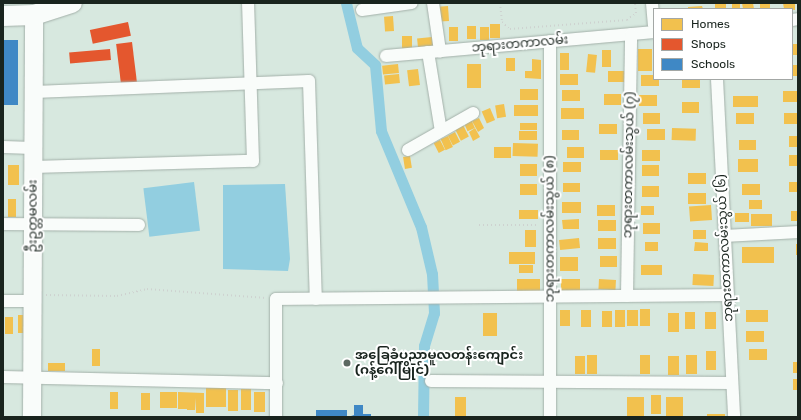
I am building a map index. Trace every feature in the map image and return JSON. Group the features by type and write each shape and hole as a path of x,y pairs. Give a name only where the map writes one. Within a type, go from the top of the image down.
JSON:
{"main road":[{"path":"3,16 34,15 72,3"}],"street":[{"path":"33,167 253,161 248,3"},
{"path":"362,10 412,3"},
{"path":"434,3 434,52 441,131"},
{"path":"652,3 653,14"},
{"name":"ဦးဥတ္တမလမ်း","path":"32,417 34,15"},
{"name":"ဘုရားတကာလမ်း","path":"386,56 653,32"},
{"name":"ဘုရားတကာလမ်းသွယ် (၇)","path":"627,296 631,34"},
{"name":"ဘုရားတကာလမ်းသွယ် (၈)","path":"550,41 550,417"},
{"name":"ဘုရားတကာလမ်းသွယ် (၆)","path":"717,80 734,417"},
{"path":"34,92 309,81 316,299"},
{"path":"408,150 473,113"},
{"path":"3,148 33,148"},
{"path":"3,224 139,225"},
{"path":"725,236 798,232"},
{"path":"276,417 276,299 433,299 728,295"},
{"path":"3,301 33,298"},
{"path":"3,377 277,383"},
{"path":"431,381 732,382"}],"path":[{"path":"500,3 502,22 510,29 627,20 636,13 635,3"},
{"path":"479,225 550,225"},
{"path":"33,298 117,296 147,289 233,294 276,299"}],"water":[{"path":"194,182 200,231 149,237 143,188"},
{"path":"285,184 290,259 288,271 223,269 223,185"}],"building: Homes":[{"path":"715,3 726,3 726,8 715,8"},
{"path":"732,3 740,3 740,8 732,8"},
{"path":"742,3 753,3 754,8 743,8"},
{"path":"760,3 770,3 770,8 760,8"},
{"path":"783,3 795,3 795,10 793,10 793,8 784,8"},
{"path":"448,6 449,21 440,22 439,7"},
{"path":"702,6 703,8 688,8"},
{"path":"393,16 394,31 385,32 384,17"},
{"path":"490,24 500,24 500,38 490,38"},
{"path":"467,26 476,26 476,39 467,39"},
{"path":"449,27 458,27 458,41 449,41"},
{"path":"480,27 489,27 489,40 480,40"},
{"path":"402,36 412,36 412,49 402,49"},
{"path":"432,37 433,46 418,48 417,39"},
{"path":"793,44 798,44 798,55 793,55"},
{"path":"638,49 652,49 652,71 638,71"},
{"path":"602,50 611,50 611,67 602,67"},
{"path":"560,53 569,53 569,70 560,70"},
{"path":"588,54 597,55 595,73 586,72"},
{"path":"506,58 515,58 515,71 506,71"},
{"path":"532,59 541,60 541,79 525,78 525,71 532,71"},
{"path":"398,64 399,73 383,75 382,66"},
{"path":"467,64 481,64 481,88 467,88"},
{"path":"793,65 798,65 798,76 793,76"},
{"path":"418,69 420,85 409,86 407,70"},
{"path":"608,71 626,71 626,82 608,82"},
{"path":"399,74 400,83 385,85 384,76"},
{"path":"560,74 578,74 578,85 560,85"},
{"path":"641,75 653,75 653,80 659,80 659,86 641,86"},
{"path":"682,80 700,80 700,88 682,88"},
{"path":"520,89 538,89 538,100 520,100"},
{"path":"562,90 580,90 580,101 562,101"},
{"path":"783,91 798,91 798,102 783,102"},
{"path":"604,94 621,94 621,105 604,105"},
{"path":"639,95 657,95 657,106 639,106"},
{"path":"733,96 758,96 758,107 733,107"},
{"path":"682,102 699,102 699,113 682,113"},
{"path":"504,104 506,117 497,118 495,105"},
{"path":"514,105 538,105 538,116 514,116"},
{"path":"490,108 495,120 487,123 482,112"},
{"path":"561,108 584,108 584,119 561,119"},
{"path":"643,113 660,113 660,124 643,124"},
{"path":"736,113 754,113 754,124 736,124"},
{"path":"784,113 798,113 798,124 784,124"},
{"path":"470,117 475,128 468,131 463,120"},
{"path":"479,118 484,128 478,132 472,121"},
{"path":"520,123 537,123 537,130 520,130"},
{"path":"599,124 617,124 617,134 599,134"},
{"path":"463,125 469,137 461,141 455,129"},
{"path":"475,128 480,137 473,141 469,132"},
{"path":"672,128 696,129 696,141 672,140"},
{"path":"647,129 665,129 665,140 647,140"},
{"path":"562,130 579,130 579,140 562,140"},
{"path":"519,131 537,131 537,140 519,140"},
{"path":"455,132 460,142 453,145 448,136"},
{"path":"448,136 453,147 446,150 441,139"},
{"path":"789,136 798,136 798,147 789,147"},
{"path":"440,140 445,150 439,153 434,143"},
{"path":"739,140 756,140 756,150 739,150"},
{"path":"513,143 538,144 538,157 513,156"},
{"path":"494,147 511,147 511,158 494,158"},
{"path":"567,147 584,147 584,158 567,158"},
{"path":"600,150 618,150 618,160 600,160"},
{"path":"642,150 660,150 660,161 642,161"},
{"path":"789,155 798,155 798,166 789,166"},
{"path":"410,156 412,168 405,169 403,157"},
{"path":"738,159 758,159 758,172 738,172"},
{"path":"563,162 581,162 581,172 563,172"},
{"path":"520,164 537,164 537,176 520,176"},
{"path":"8,165 19,165 19,185 8,185"},
{"path":"642,165 659,165 659,176 642,176"},
{"path":"688,173 706,173 706,184 688,184"},
{"path":"789,182 798,182 798,192 789,192"},
{"path":"563,183 580,183 580,192 563,192"},
{"path":"520,184 537,184 537,195 520,195"},
{"path":"742,184 760,184 760,195 742,195"},
{"path":"642,186 659,186 659,197 642,197"},
{"path":"688,193 706,193 706,204 688,204"},
{"path":"8,199 16,199 16,217 8,217"},
{"path":"749,200 762,200 762,209 749,209"},
{"path":"562,202 581,202 581,213 562,213"},
{"path":"597,205 615,205 615,216 597,216"},
{"path":"711,205 712,220 690,221 689,207"},
{"path":"641,206 654,206 654,215 641,215"},
{"path":"519,210 538,210 538,219 519,219"},
{"path":"791,211 798,211 798,221 791,221"},
{"path":"735,213 749,213 749,222 735,222"},
{"path":"751,214 772,214 772,226 751,226"},
{"path":"579,219 579,229 563,229 562,220"},
{"path":"598,220 616,220 616,231 598,231"},
{"path":"643,223 660,223 660,234 643,234"},
{"path":"525,230 536,230 536,247 525,247"},
{"path":"693,230 706,230 706,239 693,239"},
{"path":"579,238 580,248 560,250 559,240"},
{"path":"598,238 616,238 616,249 598,249"},
{"path":"645,242 658,242 658,251 645,251"},
{"path":"695,242 708,243 708,251 694,251"},
{"path":"796,244 798,244 798,255 796,255"},
{"path":"742,247 774,247 774,263 742,263"},
{"path":"509,252 535,252 535,264 509,264"},
{"path":"600,256 617,256 617,267 600,267"},
{"path":"560,257 578,257 578,271 560,271"},
{"path":"519,265 533,265 533,273 519,273"},
{"path":"641,265 662,265 662,275 641,275"},
{"path":"693,274 714,275 713,286 692,285"},
{"path":"517,279 540,279 540,291 517,291"},
{"path":"561,279 580,279 580,291 561,291"},
{"path":"599,279 616,280 615,290 598,289"},
{"path":"640,309 650,309 650,326 640,326"},
{"path":"560,310 570,310 570,326 560,326"},
{"path":"581,310 591,310 591,327 581,327"},
{"path":"615,310 625,310 625,327 615,327"},
{"path":"627,310 638,310 638,326 627,326"},
{"path":"746,310 768,310 768,322 746,322"},
{"path":"602,311 612,311 612,327 602,327"},
{"path":"685,312 695,312 695,329 685,329"},
{"path":"705,312 716,312 716,329 705,329"},
{"path":"483,313 497,313 497,336 483,336"},
{"path":"668,313 679,313 679,332 668,332"},
{"path":"18,315 26,315 26,333 18,333"},
{"path":"5,317 13,317 13,334 5,334"},
{"path":"746,331 764,331 764,342 746,342"},
{"path":"92,349 100,349 100,366 92,366"},
{"path":"749,349 767,349 767,360 749,360"},
{"path":"706,351 716,351 716,370 706,370"},
{"path":"587,355 597,355 597,374 587,374"},
{"path":"640,355 650,355 650,374 640,374"},
{"path":"686,355 697,355 697,374 686,374"},
{"path":"575,356 585,356 585,374 575,374"},
{"path":"668,356 679,356 679,375 668,375"},
{"path":"793,362 798,362 798,373 793,373"},
{"path":"48,363 65,363 65,371 48,371"},
{"path":"793,379 798,379 798,390 793,390"},
{"path":"206,387 226,387 226,407 206,407"},
{"path":"241,389 251,389 251,410 241,410"},
{"path":"228,390 238,390 238,411 228,411"},
{"path":"110,392 118,392 118,409 110,409"},
{"path":"160,392 177,392 177,408 160,408"},
{"path":"178,392 204,393 204,413 196,413 196,398 195,410 178,409"},
{"path":"254,392 265,392 265,412 254,412"},
{"path":"141,393 150,393 150,410 141,410"},
{"path":"651,395 661,395 661,414 651,414"},
{"path":"455,397 466,397 466,416 455,416"},
{"path":"627,397 644,397 644,417 627,417"},
{"path":"666,397 683,397 683,417 666,417"},
{"path":"707,414 725,414 725,417 707,417"}],"building: Shops":[{"path":"128,22 131,36 93,44 90,30"},
{"path":"132,42 137,84 121,86 116,44"},
{"path":"110,49 111,60 70,64 69,53"}],"building: Schools":[{"path":"3,40 18,40 18,105 3,105"},
{"path":"354,405 363,405 363,414 371,414 371,417 348,417 354,415"},
{"path":"316,410 347,410 347,417 316,417"}],"waterway":[{"path":"346,3 357,48 375,65 381,131 421,227 432,274 434,313 424,346 423,417"}],"place":[{"name":"အခြေခံပညာမူလတန်းကျောင်း (ဂန့်ဂေါ်မြိုင်)","path":"347,363"}]}
